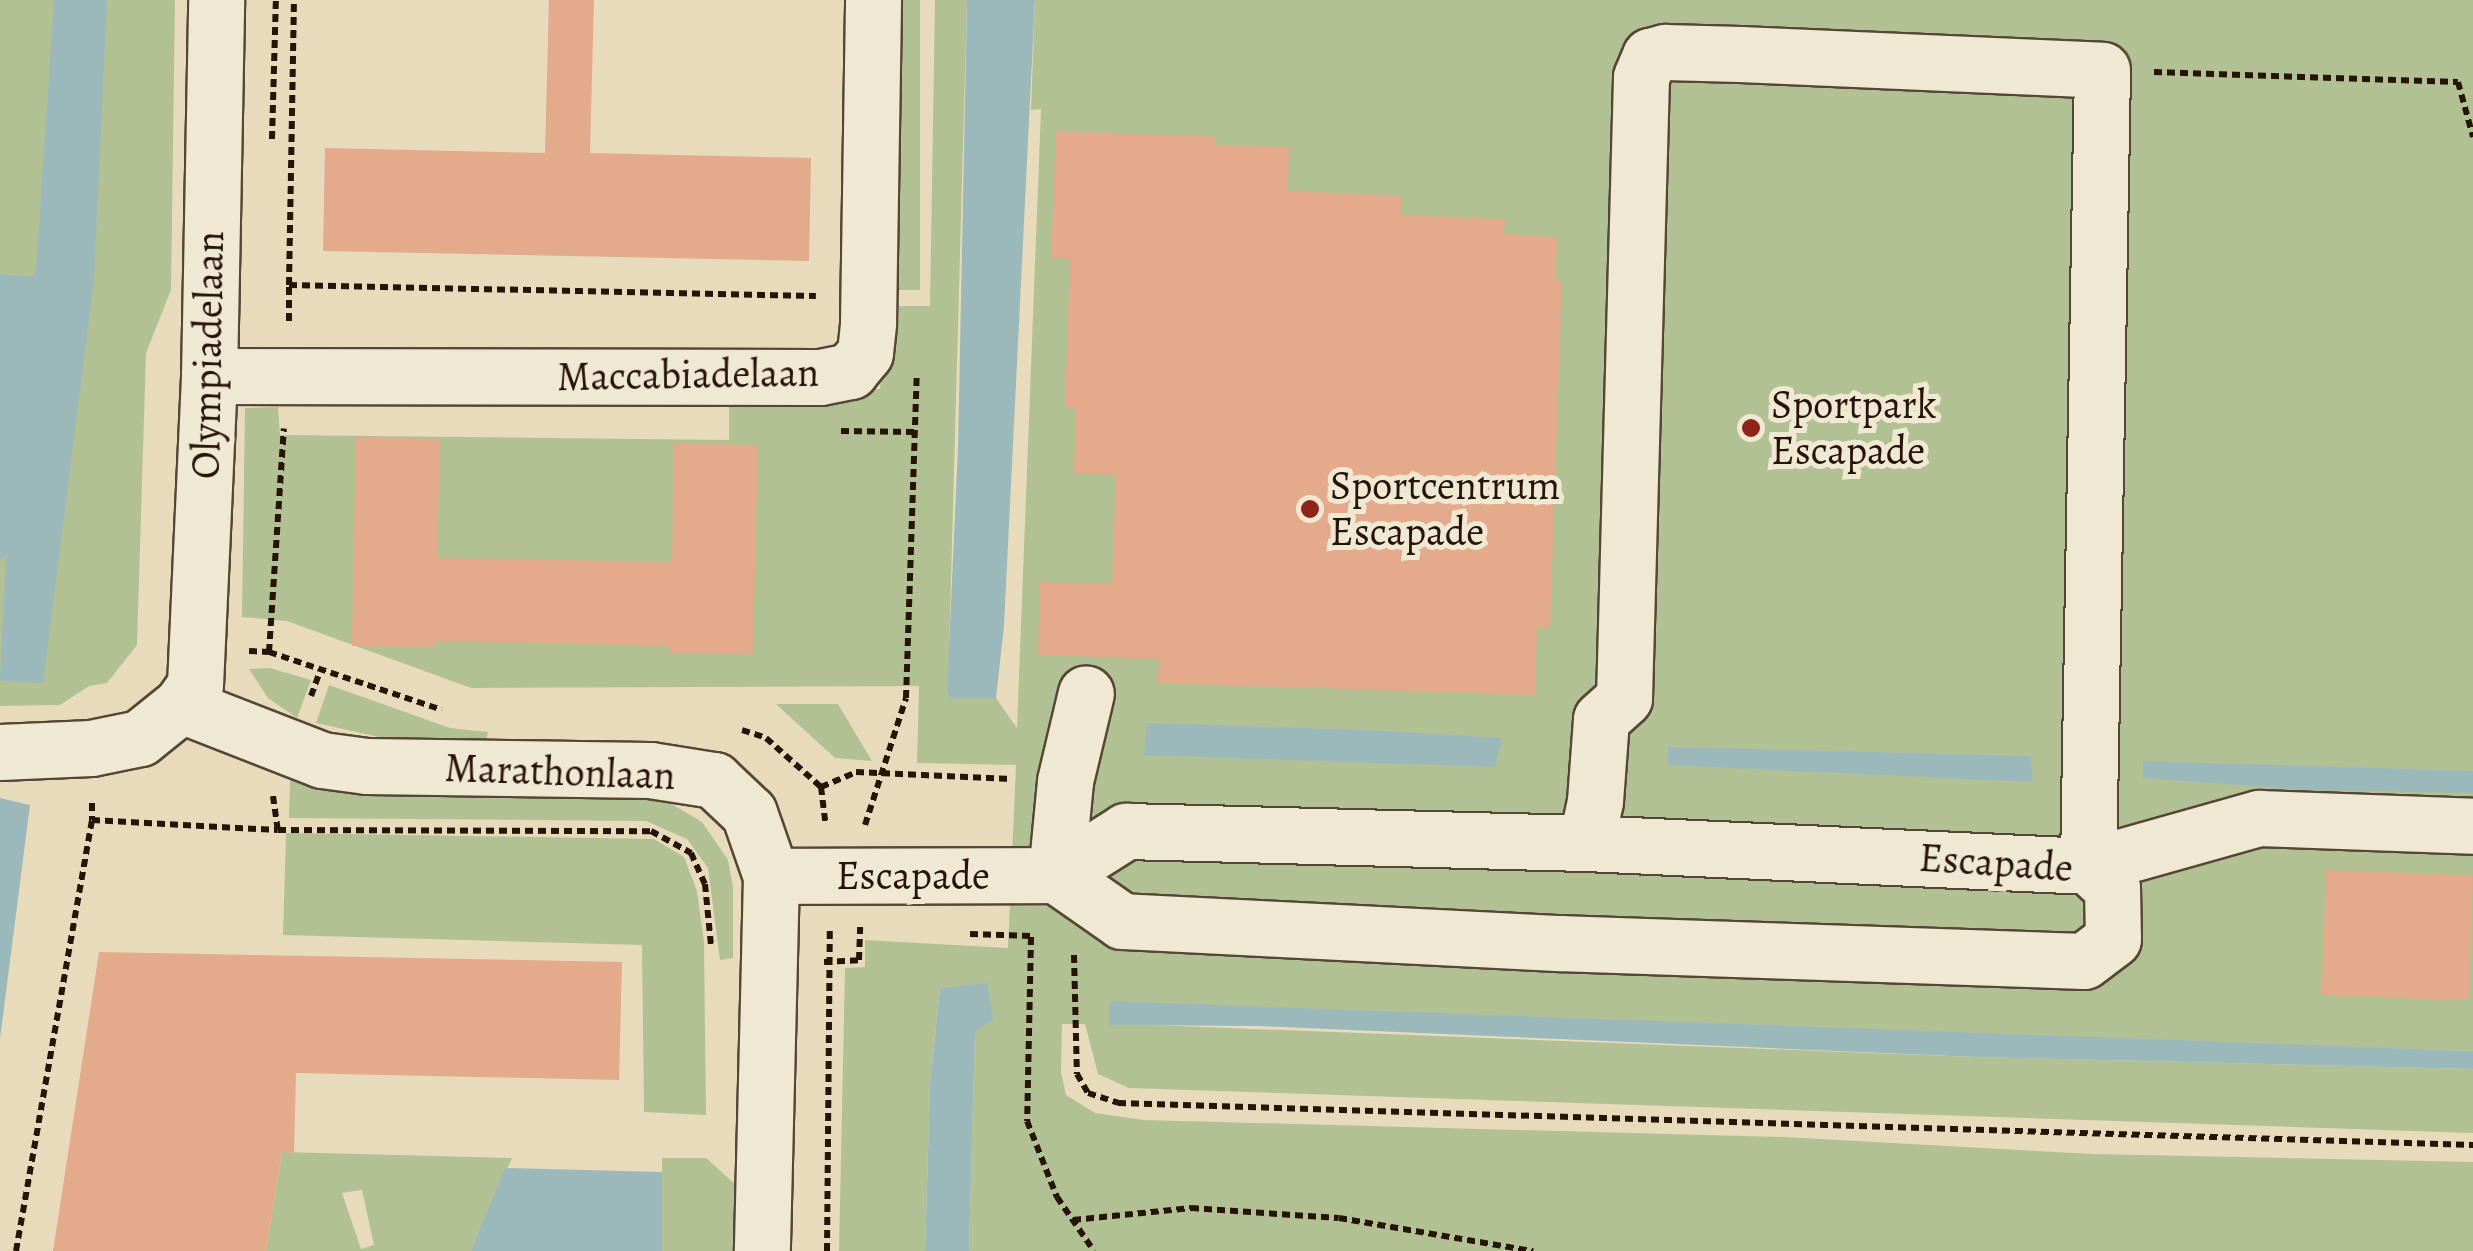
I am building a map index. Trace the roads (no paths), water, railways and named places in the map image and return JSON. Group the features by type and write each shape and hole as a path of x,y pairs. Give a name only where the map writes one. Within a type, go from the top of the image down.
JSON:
{"street":[{"name":"Olympiadelaan","path":"181,705 195,685 200,648 216,0"},
{"name":"Maccabiadelaan","path":"209,376 820,377 850,371 865,353 868,322 872,0"},
{"path":"1586,843 1596,801 1601,719 1624,698 1641,77 1650,56 1665,52 2102,70 2088,866 2259,818 2473,826"},
{"path":"1056,876 1065,781 1086,693"},
{"path":"0,752 92,748 140,738 181,705"},
{"name":"Marathonlaan","path":"181,705 322,760 367,766 650,770 714,780 749,813 770,876 762,1251"},
{"name":"Escapade","path":"770,876 1056,876 1126,831 1586,843 2088,866 2112,888 2113,939 2084,962 1558,943 1122,921 1056,876"}],"water":[{"path":"54,0 107,0 94,280 43,683 0,681 6,556 0,559 0,274 33,277 36,269"},
{"path":"967,0 1035,0 1004,626 996,698 949,698 947,690 958,448"},
{"path":"1147,723 1502,738 1495,767 1144,755"},
{"path":"1668,747 2031,756 2033,782 1667,765"},
{"path":"2143,761 2473,771 2473,793 2306,790 2143,778"},
{"path":"0,798 30,805 0,1039"},
{"path":"987,983 993,1019 975,1032 969,1251 925,1251 930,1084 940,988"},
{"path":"1109,1001 2473,1051 2473,1069 1976,1057 1258,1026 1109,1025"},
{"path":"505,1168 662,1172 662,1251 471,1251"}],"place":[{"name":"Sportpark Escapade","path":"1751,428"},
{"name":"Sportcentrum Escapade","path":"1310,509"}]}
